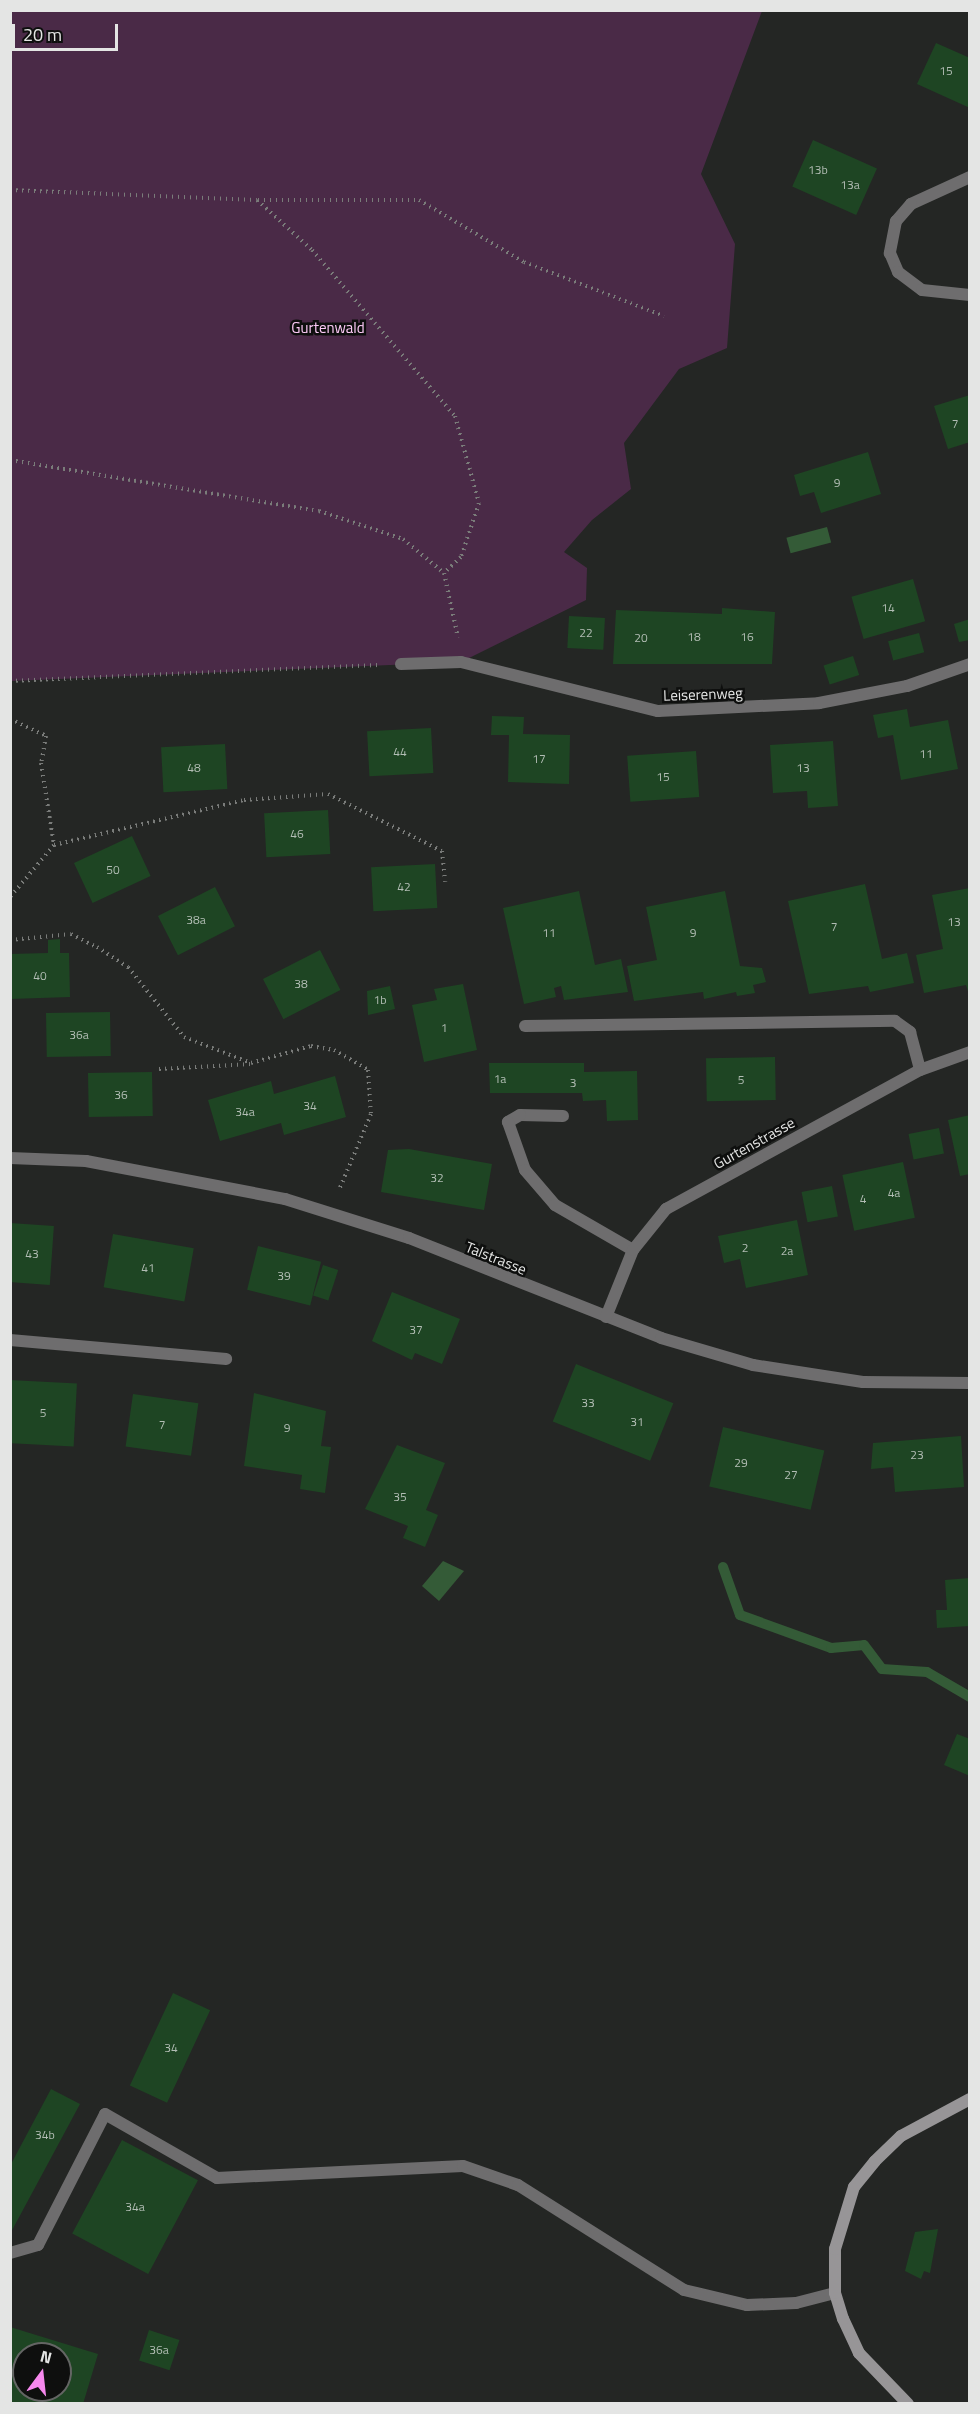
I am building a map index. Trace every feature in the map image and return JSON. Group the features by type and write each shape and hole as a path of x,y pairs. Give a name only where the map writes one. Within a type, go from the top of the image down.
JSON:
{"street":[{"path":"969,177 911,204 896,221 890,253 898,272 922,290 969,295"},
{"name":"Leiserenweg","path":"401,664 461,663 658,711 819,703 907,686 969,664"},
{"path":"525,1026 895,1021 910,1032 920,1070"},
{"name":"Gurtenstrasse","path":"606,1317 633,1250 666,1209 920,1070 969,1052"},
{"path":"562,1116 520,1115 508,1122 525,1170 555,1205 633,1250"},
{"name":"Talstrasse","path":"10,1158 86,1161 206,1180 330,1213 606,1317 753,1365 863,1382 969,1383"},
{"path":"10,1340 226,1359"},
{"path":"908,2403 859,2353 835,2293 835,2249 854,2187 901,2136 969,2099"},
{"path":"10,2253 38,2245 105,2114 217,2178 463,2166 518,2185 684,2290 747,2305 796,2303 835,2293"}],"path":[{"path":"10,190 257,200 419,200 524,262 664,316"},
{"path":"257,200 312,250 455,416 479,503 460,557 444,573"},
{"path":"10,460 319,511 403,539 444,573 461,663"},
{"path":"10,681 401,664"},
{"path":"10,718 46,736 40,763 54,845"},
{"path":"10,897 54,845 244,800 328,794 442,851 445,882"},
{"path":"10,940 71,934 97,947 128,967 184,1037 251,1063"},
{"path":"159,1069 251,1063 311,1046 334,1050 368,1070 370,1114 330,1213"}],"green space":[{"name":"Gurtenwald","path":"10,11 762,11 701,174 735,244 727,348 679,369 624,443 631,489 592,520 564,552 587,568 586,600 461,662 11,681"}],"shaded area":[{"path":"827,527 831,542 791,553 786,538"},
{"path":"443,1561 464,1571 439,1601 422,1586"}],"building":[{"path":"936,43 970,58 970,108 917,84"},
{"path":"813,140 877,168 856,215 792,187"},
{"path":"970,395 970,442 948,449 934,406"},
{"path":"868,452 881,494 821,513 814,492 800,496 794,475"},
{"path":"913,579 925,621 864,639 851,597"},
{"path":"722,608 775,612 772,664 613,664 616,610 722,614"},
{"path":"569,616 605,618 603,650 567,648"},
{"path":"970,619 970,640 959,642 954,624"},
{"path":"919,633 924,652 893,661 888,641"},
{"path":"853,656 859,675 830,685 824,666"},
{"path":"907,709 910,727 948,720 958,769 901,780 893,735 878,738 873,715"},
{"path":"492,716 524,717 523,734 570,735 569,784 508,782 509,735 491,735"},
{"path":"431,728 433,773 369,776 367,731"},
{"path":"833,741 838,806 808,808 807,791 773,793 770,745"},
{"path":"225,744 227,789 163,792 161,747"},
{"path":"696,751 699,797 630,802 627,756"},
{"path":"328,810 330,854 266,857 264,813"},
{"path":"132,836 151,876 93,903 74,863"},
{"path":"435,864 437,908 373,911 371,867"},
{"path":"865,884 882,959 907,953 914,983 870,992 868,986 809,994 788,901"},
{"path":"215,887 235,926 178,955 158,916"},
{"path":"970,888 970,998 966,985 924,993 916,955 943,949 932,895"},
{"path":"579,891 595,965 621,959 628,992 564,1000 561,986 554,988 556,997 524,1004 503,908"},
{"path":"725,891 740,966 762,968 766,982 753,985 755,993 737,996 736,992 704,999 703,992 634,1001 627,966 657,960 646,907"},
{"path":"60,939 60,953 69,953 70,997 10,999 10,954 48,953 48,940"},
{"path":"320,950 340,990 283,1019 263,979"},
{"path":"463,984 477,1050 424,1062 412,1005 437,1000 434,989"},
{"path":"390,986 395,1009 368,1015 367,991"},
{"path":"110,1012 111,1056 47,1057 46,1013"},
{"path":"775,1057 776,1100 707,1101 706,1058"},
{"path":"489,1063 584,1063 584,1072 637,1071 638,1120 607,1121 606,1100 583,1101 582,1093 490,1093"},
{"path":"152,1072 153,1116 89,1117 88,1073"},
{"path":"335,1076 346,1117 284,1135 281,1123 220,1141 208,1100 271,1081 274,1094"},
{"path":"970,1115 970,1174 960,1176 948,1120"},
{"path":"939,1128 944,1154 914,1159 909,1134"},
{"path":"409,1149 492,1164 484,1210 381,1192 388,1150"},
{"path":"903,1162 915,1218 854,1231 842,1175"},
{"path":"832,1186 838,1216 807,1222 802,1192"},
{"path":"797,1220 808,1275 746,1288 740,1259 724,1263 718,1236"},
{"path":"10,1223 54,1226 50,1285 10,1282"},
{"path":"113,1234 194,1248 184,1301 104,1287"},
{"path":"258,1246 321,1262 310,1305 247,1290"},
{"path":"323,1265 338,1270 328,1300 313,1295"},
{"path":"392,1292 460,1319 442,1364 415,1353 412,1360 372,1341"},
{"path":"576,1364 673,1403 650,1461 553,1421"},
{"path":"10,1380 77,1384 74,1446 10,1443"},
{"path":"254,1393 326,1411 321,1446 331,1447 325,1493 300,1489 302,1475 244,1466"},
{"path":"133,1394 198,1403 191,1456 126,1446"},
{"path":"723,1427 824,1450 811,1510 709,1486"},
{"path":"961,1436 964,1487 895,1492 893,1467 871,1469 873,1443"},
{"path":"397,1445 445,1463 426,1510 438,1515 425,1547 403,1538 408,1526 365,1509"},
{"path":"970,1578 970,1626 937,1628 936,1610 947,1610 945,1580"},
{"path":"957,1734 970,1739 970,1776 944,1765"},
{"path":"173,1993 210,2010 167,2103 130,2085"},
{"path":"51,2089 80,2104 10,2234 10,2166"},
{"path":"122,2140 198,2180 148,2274 72,2234"},
{"path":"938,2229 930,2273 924,2271 921,2279 905,2271 915,2232"},
{"path":"10,2327 59,2342 12,2342 12,2402 72,2402 72,2346 98,2354 83,2404 10,2404"},
{"path":"149,2330 179,2340 170,2370 139,2360"}],"waterway":[{"path":"723,1567 740,1615 831,1648 864,1645 882,1669 927,1672 970,1697"}]}
